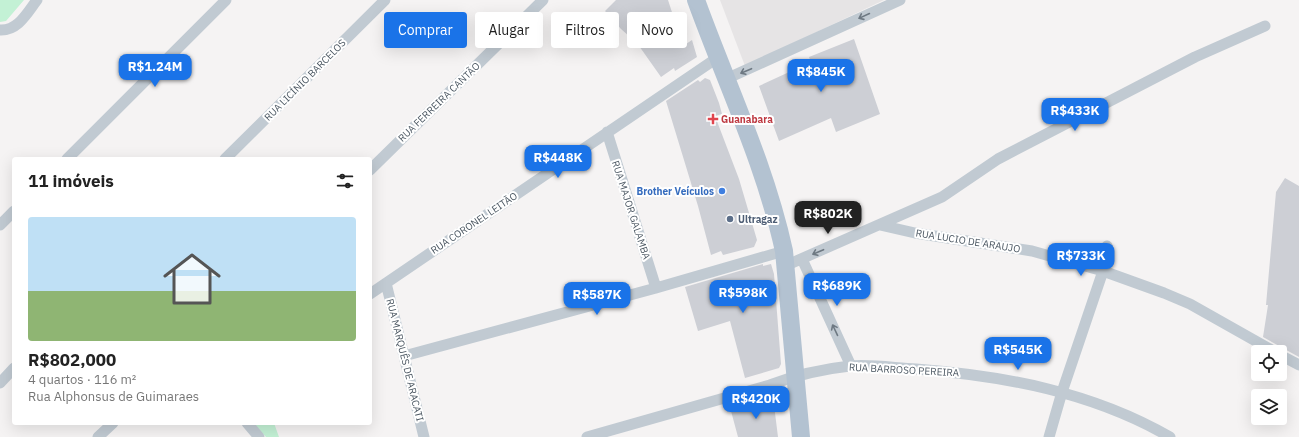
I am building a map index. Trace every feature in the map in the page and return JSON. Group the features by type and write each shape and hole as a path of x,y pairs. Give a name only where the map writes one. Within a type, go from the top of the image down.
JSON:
{"main road":[{"path":"696,0 767,187 785,258 801,437"}],"street":[{"path":"0,30 5,30 21,21 37,0"},
{"path":"69,157 226,0"},
{"name":"RUA LICÍNIO BARCELOS","path":"227,157 385,0"},
{"name":"RUA FERREIRA CANTÃO","path":"372,168 543,0"},
{"path":"726,79 900,0"},
{"path":"404,356 656,288 785,258 802,259 942,197 998,159 1195,57 1265,26"},
{"name":"RUA CORONEL LEITÃO","path":"372,293 717,58"},
{"name":"RUA MAJOR GALAMBA","path":"607,132 656,288"},
{"path":"0,225 12,213"},
{"name":"RUA LUCIO DE ARAUJO","path":"880,225 915,233 1032,251 1103,271 1164,292 1190,304 1263,345"},
{"path":"1049,437 1062,392 1103,271 1107,246"},
{"path":"802,259 851,366"},
{"name":"RUA MARQUÊS DE ARACATI","path":"386,283 424,437"},
{"path":"1287,359 1299,365"},
{"name":"RUA BARROSO PEREIRA","path":"587,437 770,385 796,376 851,366 966,373 1062,392 1113,409 1170,437"},
{"path":"0,383 12,370"},
{"path":"98,437 110,425"},
{"path":"249,425 259,437"}],"shaded area":[{"path":"720,0 884,0 745,66"}],"green space":[{"path":"0,0 24,0 6,21 0,22"},
{"path":"255,425 275,425 279,437 266,437"}],"building":[{"path":"616,0 668,0 672,12 627,12 627,34 619,27 619,12 605,11"},
{"path":"854,39 880,114 836,132 831,118 779,141 759,86 811,62 809,57"},
{"path":"692,40 697,57 675,71 674,68 661,77 640,48 687,48 687,43"},
{"path":"705,78 710,80 719,103 722,114 715,116 739,179 757,240 754,247 723,255 721,251 711,255 698,206 666,101 698,80 700,82"},
{"path":"1285,178 1299,186 1299,357 1287,350 1287,345 1277,345 1263,337 1268,305 1266,305 1276,192"},
{"path":"763,264 763,266 771,264 774,274 781,364 779,368 745,378 730,321 698,331 685,287"},
{"path":"770,399 774,405 778,437 738,437 731,411 742,408 742,406"}],"place":[{"name":"Guanabara","path":"713,119"},
{"name":"Brother Veículos","path":"722,191"},
{"name":"Ultragaz","path":"730,219"}]}
